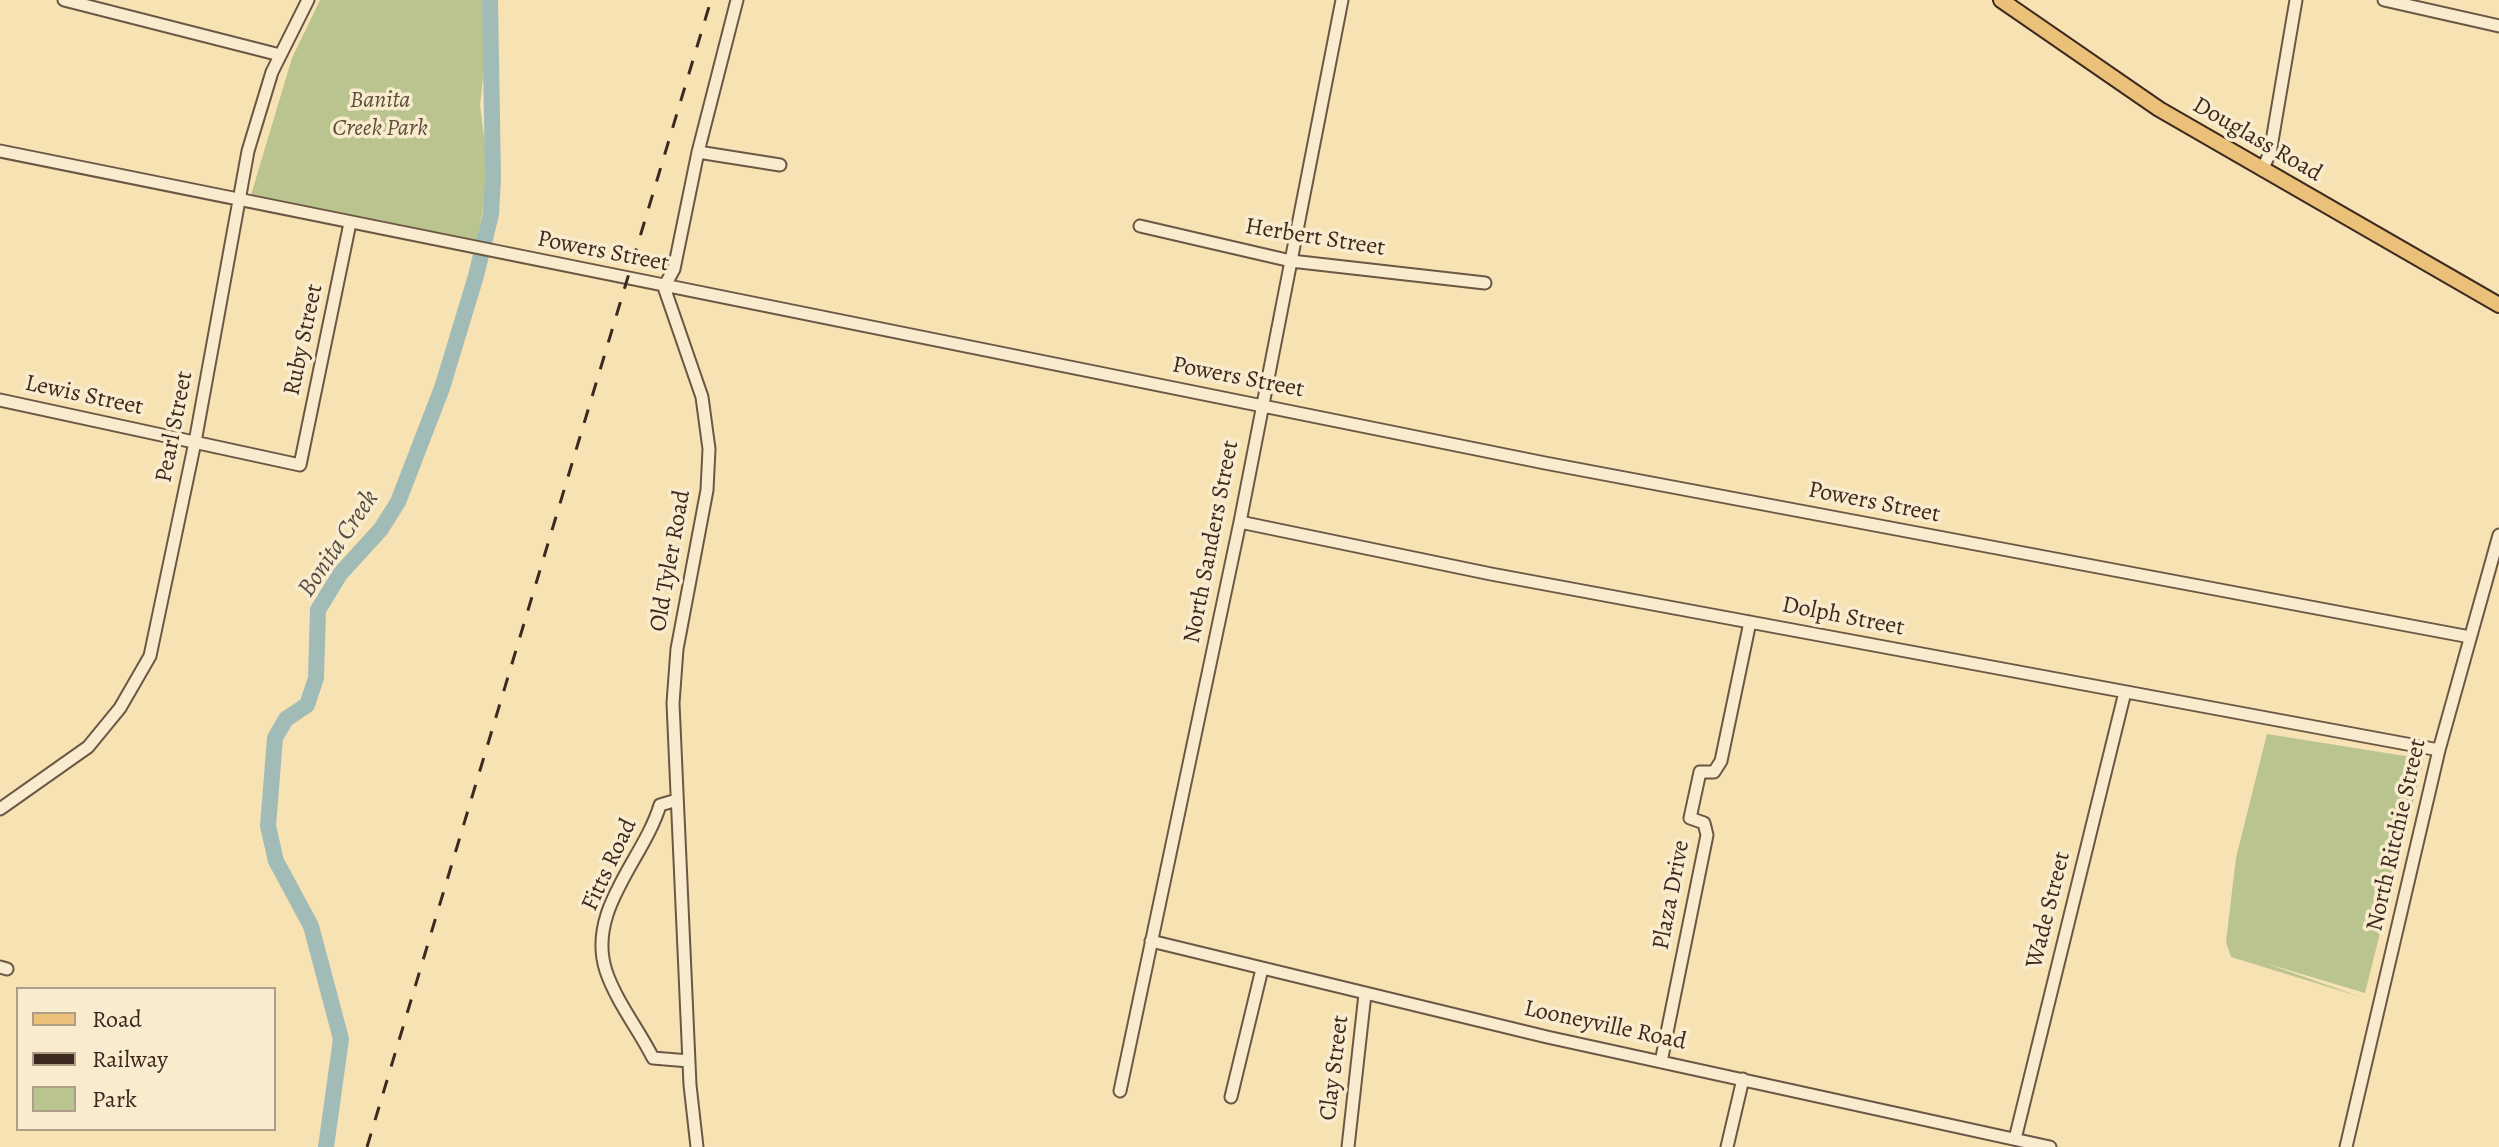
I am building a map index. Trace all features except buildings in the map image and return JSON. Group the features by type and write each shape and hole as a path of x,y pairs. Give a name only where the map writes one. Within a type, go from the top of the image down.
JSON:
{"main road":[{"name":"Douglass Road","path":"2001,0 2141,97 2499,305"}],"street":[{"path":"64,0 280,55"},
{"name":"Pearl Street","path":"0,809 88,747 110,723 140,677 159,624 248,151 280,55 308,0"},
{"path":"664,287 674,269 698,152 737,0"},
{"name":"North Sanders Street","path":"1120,1091 1240,522 1342,0"},
{"path":"2262,170 2270,153 2296,0"},
{"path":"2384,0 2499,26"},
{"name":"Powers Street","path":"0,151 1545,463 2470,637"},
{"path":"698,152 780,165"},
{"name":"Ruby Street","path":"300,465 350,223"},
{"name":"Herbert Street","path":"1140,226 1291,261 1485,283"},
{"name":"Old Tyler Road","path":"664,287 702,397 709,449 707,490 677,649 673,703 689,1061 697,1147"},
{"name":"Lewis Street","path":"0,400 300,465"},
{"name":"Dolph Street","path":"1240,522 1750,622 2439,750"},
{"name":"North Ritchie Street","path":"2346,1147 2439,750 2499,535"},
{"name":"Plaza Drive","path":"1661,1062 1707,835 1704,823 1690,818 1700,772 1714,772 1721,761 1750,622"},
{"name":"Wade Street","path":"2015,1139 2125,692"},
{"name":"Fitts Road","path":"677,800 660,805 646,843 607,912 603,945 606,971 653,1058 689,1061"},
{"name":"Looneyville Road","path":"1151,941 1661,1062 2050,1147"},
{"path":"1231,1097 1262,969"},
{"name":"Clay Street","path":"1348,1147 1365,994"},
{"path":"1727,1147 1743,1079"}],"green space":[{"name":"Banita Creek Park","path":"320,0 487,0 487,42 480,105 489,177 477,242 251,195 292,58"},
{"path":"2267,734 2424,759 2365,993 2265,963 2361,997 2231,957 2226,942 2236,858"}],"waterway":[{"name":"Bonita Creek","path":"326,1147 341,1039 311,926 276,861 268,826 275,738 286,719 307,705 316,678 318,610 340,574 381,529 398,502 442,388 476,276 491,214 493,179 490,0"}],"railway":[{"path":"367,1147 711,0"}]}
